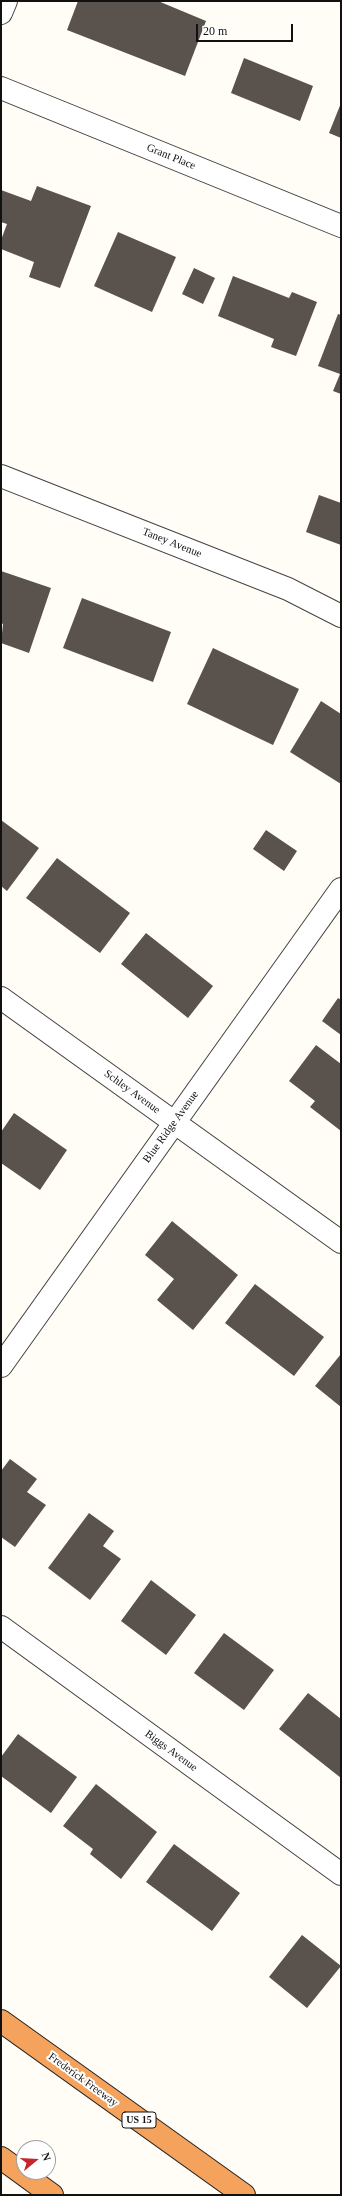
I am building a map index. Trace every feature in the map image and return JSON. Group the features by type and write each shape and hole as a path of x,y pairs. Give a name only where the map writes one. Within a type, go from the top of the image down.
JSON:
{"highway":[{"name":"Frederick Freeway","path":"1,2021 244,2195"},
{"path":"1,2158 52,2195"}],"street":[{"path":"1,13 6,1"},
{"name":"Grant Place","path":"1,88 341,226"},
{"name":"Taney Avenue","path":"1,476 288,589 341,616"},
{"name":"Blue Ridge Avenue","path":"1,1366 341,889"},
{"name":"Schley Avenue","path":"1,998 341,1242"},
{"name":"Biggs Avenue","path":"1,1627 341,1874"}],"building":[{"path":"78,1 158,1 206,21 185,76 67,30"},
{"path":"244,58 313,86 300,121 231,93"},
{"path":"341,103 341,138 329,133"},
{"path":"37,186 91,206 60,288 29,277 34,262 1,249 1,240 7,224 1,222 1,190 31,201"},
{"path":"118,232 176,257 152,312 94,286"},
{"path":"194,268 215,278 203,304 182,294"},
{"path":"233,276 289,298 292,292 317,302 296,356 271,347 274,339 218,316"},
{"path":"338,314 341,315 341,394 333,391 340,374 318,366"},
{"path":"319,495 341,503 341,545 306,532"},
{"path":"1,571 51,588 29,653 1,643 3,624 1,623"},
{"path":"82,598 171,632 153,682 63,648"},
{"path":"213,648 299,689 273,745 187,704"},
{"path":"321,701 341,714 341,784 290,752"},
{"path":"1,820 39,848 7,891 1,886"},
{"path":"266,830 297,851 284,871 253,849"},
{"path":"57,858 130,913 100,953 26,898"},
{"path":"146,933 213,986 188,1018 121,964"},
{"path":"338,998 341,1000 341,1035 322,1021"},
{"path":"316,1045 341,1064 341,1131 310,1107 315,1101 289,1081"},
{"path":"14,1113 67,1150 40,1190 1,1163 1,1132"},
{"path":"172,1221 238,1275 193,1330 157,1300 174,1279 145,1255"},
{"path":"255,1284 324,1337 294,1376 225,1323"},
{"path":"341,1354 341,1407 315,1386"},
{"path":"10,1459 37,1479 27,1492 46,1505 15,1547 1,1537 1,1471"},
{"path":"89,1513 114,1531 103,1546 121,1559 90,1600 48,1568"},
{"path":"151,1580 196,1615 166,1655 121,1621"},
{"path":"224,1633 274,1670 244,1710 194,1673"},
{"path":"308,1693 341,1719 341,1778 279,1729"},
{"path":"18,1734 77,1777 51,1813 1,1776 1,1757"},
{"path":"96,1784 157,1832 121,1879 90,1854 93,1849 63,1826"},
{"path":"174,1844 240,1893 212,1931 146,1882"},
{"path":"302,1935 341,1966 307,2008 269,1977"}]}
